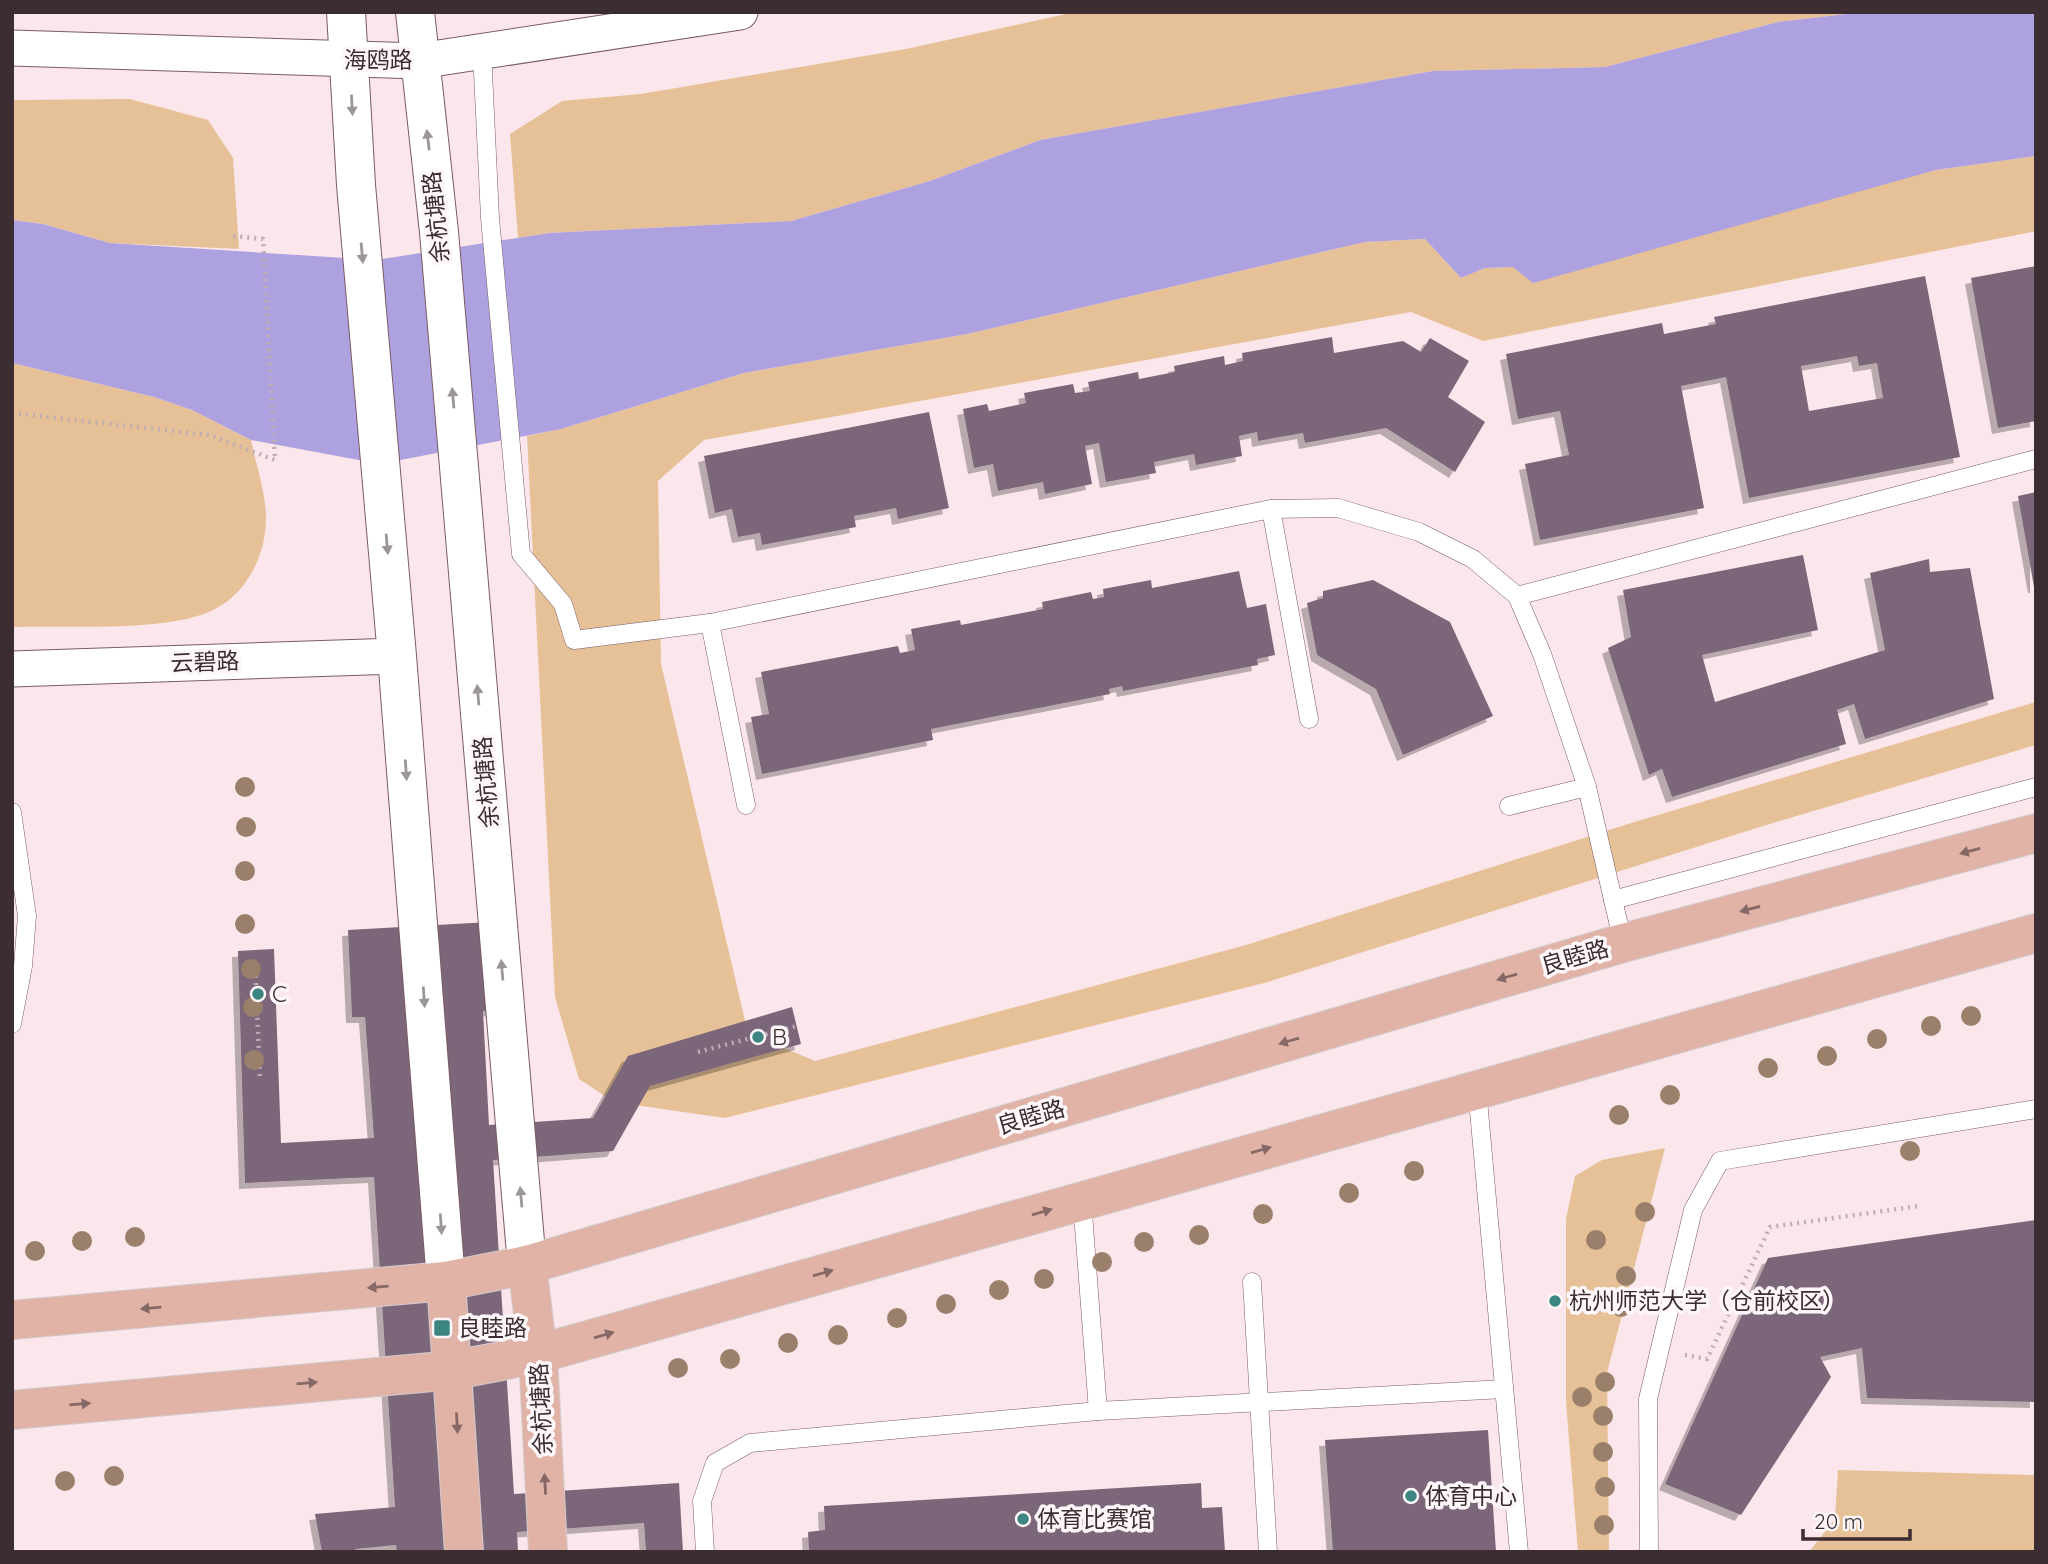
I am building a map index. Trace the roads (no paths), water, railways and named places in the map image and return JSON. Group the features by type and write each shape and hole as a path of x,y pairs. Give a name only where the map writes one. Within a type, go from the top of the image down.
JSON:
{"main road":[{"path":"346,12 356,185 454,1370 464,1552"},
{"name":"余杭塘路","path":"415,12 439,232 527,1265 538,1354 548,1552"},
{"name":"良睦路","path":"12,1320 446,1281 527,1265 1623,943 2036,833"},
{"path":"12,1410 454,1370 538,1354 2036,933"}],"street":[{"name":"海鸥路","path":"12,48 349,61 419,61 740,12"},
{"name":"云碧路","path":"12,668 397,656"}],"lane":[{"path":"482,51 490,218 521,554 563,604 574,640 710,624 1271,509 1338,508 1419,532 1473,559 1517,596 1542,654 1587,787 1623,943"},
{"path":"1517,596 2036,459"},
{"path":"1271,509 1309,719"},
{"path":"710,624 746,805"},
{"path":"1509,806 1587,787"},
{"path":"1613,900 2036,787"},
{"path":"12,812 27,916 23,967 12,1024"},
{"path":"1477,1089 1519,1552"},
{"path":"1649,1552 1648,1399 1693,1210 1720,1161 2036,1110"},
{"path":"1083,1200 1098,1411"},
{"path":"1252,1282 1268,1552"},
{"path":"705,1552 702,1501 715,1463 750,1443 1098,1411 1504,1389"}],"place":[{"name":"C","path":"258,994"},
{"name":"B","path":"758,1037"},
{"name":"杭州师范大学（仓前校区）","path":"1555,1301"},
{"name":"良睦路","path":"442,1328"},
{"name":"体育中心","path":"1411,1496"},
{"name":"体育比赛馆","path":"1023,1519"}]}
